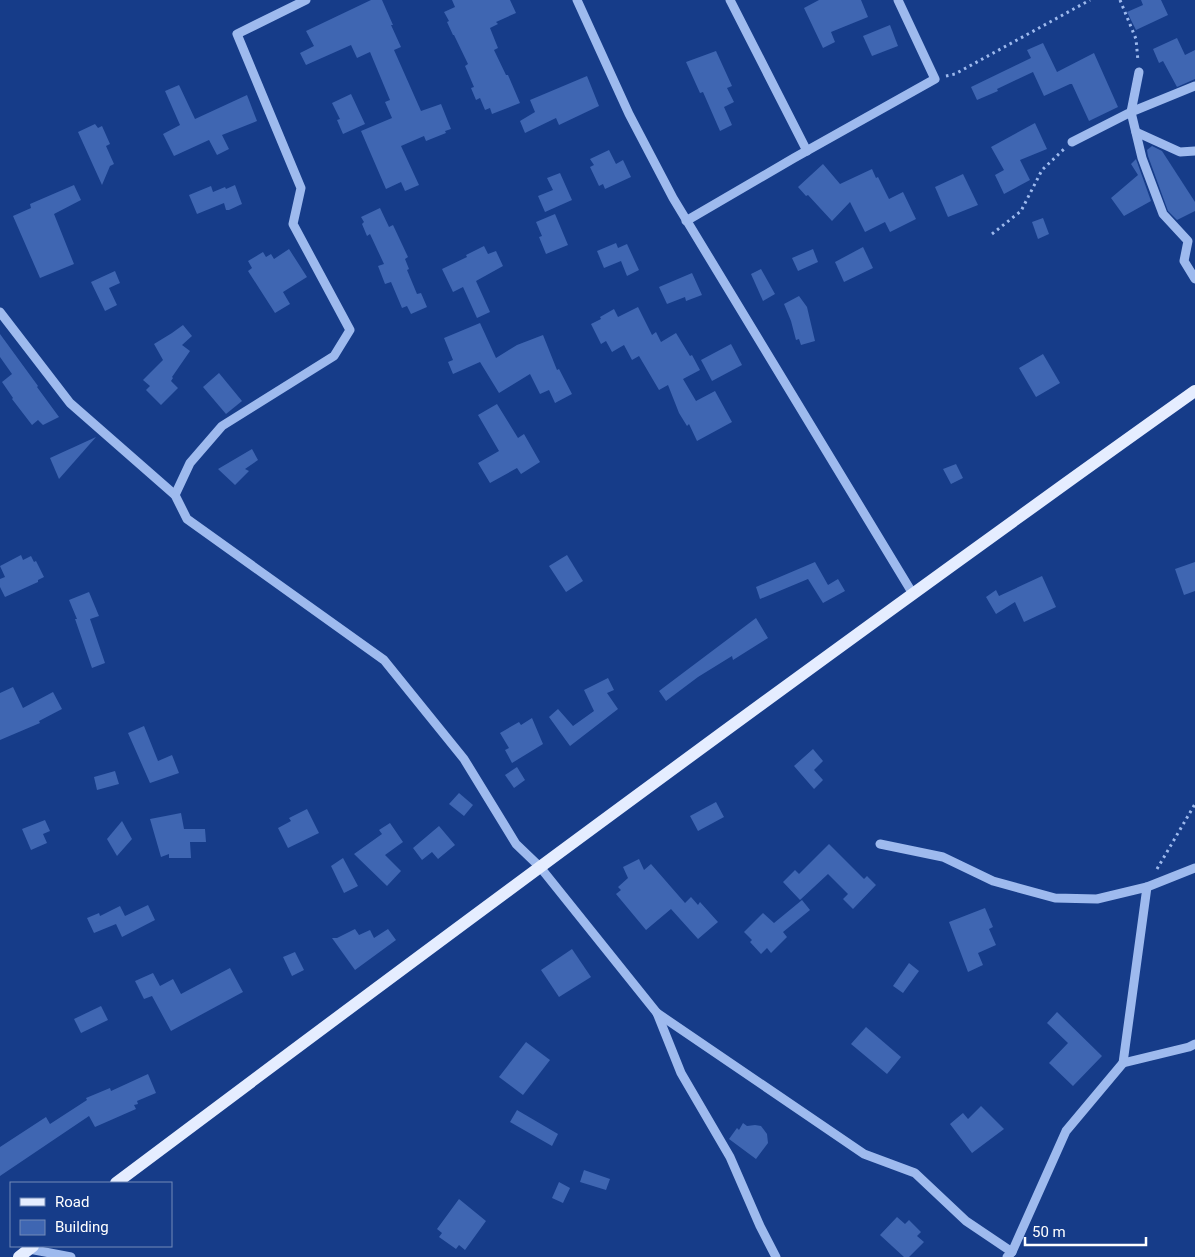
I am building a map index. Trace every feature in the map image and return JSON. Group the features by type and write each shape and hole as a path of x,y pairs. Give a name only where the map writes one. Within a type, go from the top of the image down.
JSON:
{"main road":[{"path":"117,1182 449,933 823,659 1195,391"}],"street":[{"path":"175,495 190,463 222,426 334,356 350,330 293,224 301,188 237,34 306,0"},
{"path":"577,0 629,114 686,221 913,594"},
{"path":"730,0 807,151"},
{"path":"686,221 935,79 898,0"},
{"path":"1139,72 1131,112 1142,158 1163,214 1188,240 1184,261 1195,279"},
{"path":"1072,142 1131,112 1195,86"},
{"path":"1136,132 1180,152 1195,151"},
{"path":"0,312 70,403 175,495 187,519 384,660 464,759 516,844 540,867 657,1013 681,1073 730,1157 760,1226 776,1257"},
{"path":"880,844 942,858 992,881 1055,898 1097,899 1147,887 1195,868"},
{"path":"657,1013 864,1154 915,1173 966,1220 1009,1255 1066,1131 1123,1063 1147,887"},
{"path":"1123,1063 1195,1044"},
{"path":"27,1251 71,1257"}],"path":[{"path":"935,79 955,74 1090,0"},
{"path":"1120,0 1136,39 1139,72"},
{"path":"992,234 1021,211 1042,170 1072,142"},
{"path":"1147,887 1195,804"}],"building":[{"path":"371,0 382,0 401,47 394,50 421,111 441,104 451,129 426,141 424,136 401,146 419,185 405,191 401,182 386,189 361,131 392,118 385,102 390,100 370,52 357,58 351,45 306,65 300,53 314,46 306,31"},
{"path":"452,0 510,0 516,13 496,22 498,24 490,28 498,48 494,50 506,75 508,75 520,103 492,114 490,108 485,110 480,98 476,100 471,88 474,87 465,66 468,64 444,12 455,7"},
{"path":"819,0 861,0 868,17 831,32 835,42 823,48 804,8"},
{"path":"1141,0 1161,0 1168,15 1136,30 1127,12 1143,5"},
{"path":"890,25 898,46 872,56 863,36"},
{"path":"1177,38 1185,55 1195,50 1195,79 1177,87 1163,61 1159,63 1153,49"},
{"path":"1043,43 1057,72 1094,53 1118,107 1089,121 1072,84 1044,96 1033,72 977,100 971,87 1031,58 1027,50"},
{"path":"716,51 732,86 727,88 734,102 724,107 732,125 720,131 703,92 700,93 686,62"},
{"path":"587,76 599,106 559,125 556,118 525,133 520,121 535,112 530,100"},
{"path":"179,85 195,119 247,95 257,121 222,135 229,149 217,155 209,140 174,156 163,134 180,125 165,91"},
{"path":"351,94 365,124 343,134 337,120 340,119 332,103"},
{"path":"1035,123 1047,149 1020,160 1030,180 1004,194 995,175 1004,170 991,147"},
{"path":"95,124 98,128 102,126 110,144 106,146 114,164 110,166 102,185 78,132"},
{"path":"1152,146 1162,151 1195,202 1195,211 1177,220 1168,211 1148,156 1147,150"},
{"path":"609,150 616,164 623,160 631,177 605,189 603,184 599,186 590,167 594,165 590,159"},
{"path":"1136,159 1151,201 1124,216 1111,198 1138,175 1131,164"},
{"path":"823,164 840,184 872,169 889,199 903,192 916,219 890,232 885,222 865,232 850,202 832,221 798,187"},
{"path":"560,173 572,200 545,212 538,196 553,190 547,178"},
{"path":"963,174 978,205 948,217 935,187"},
{"path":"74,185 81,200 54,214 74,264 40,278 13,216 31,208 30,204"},
{"path":"235,185 242,204 226,210 224,203 197,214 189,195 211,186 213,192"},
{"path":"380,208 389,227 393,225 408,257 405,259 409,269 407,270 417,294 421,293 427,307 411,314 407,306 402,308 391,282 385,284 378,266 384,264 370,234 367,236 362,224 364,222 361,217"},
{"path":"555,214 568,245 546,254 539,237 542,236 536,222"},
{"path":"1043,218 1049,234 1038,239 1032,222"},
{"path":"616,243 618,248 627,244 639,270 627,276 621,261 604,268 597,251"},
{"path":"484,246 488,254 496,251 503,266 476,281 490,312 477,318 463,287 453,292 442,269"},
{"path":"863,247 873,268 844,282 835,262"},
{"path":"289,249 307,277 283,292 290,304 275,313 248,271 252,268 248,261 263,252 266,257 271,254 274,259"},
{"path":"813,249 818,262 798,271 792,258"},
{"path":"761,269 775,294 763,301 751,274"},
{"path":"115,271 120,283 109,288 117,305 105,311 91,282"},
{"path":"692,273 702,295 686,301 685,297 667,304 659,287"},
{"path":"799,296 807,307 815,341 801,345 799,339 796,340 784,304"},
{"path":"638,307 652,335 656,332 661,342 676,333 690,356 692,355 700,370 683,379 696,401 715,391 732,422 697,441 689,424 687,426 679,413 668,385 659,390 639,356 632,360 624,345 612,352 606,341 601,344 591,324 614,309 618,317"},
{"path":"480,323 496,358 517,345 543,335 557,370 559,369 572,394 555,403 549,390 540,394 530,374 499,393 480,362 453,374 448,362 453,360 444,338"},
{"path":"183,325 192,336 182,345 190,351 172,377 171,381 178,388 161,405 146,390 150,386 143,380 163,360 154,344"},
{"path":"0,334 59,417 43,425 38,420 32,425 12,399 2,382 12,374 0,357"},
{"path":"731,344 742,365 712,381 701,360"},
{"path":"1043,354 1060,383 1036,397 1019,368"},
{"path":"219,373 242,401 226,414 203,387"},
{"path":"497,404 518,438 524,434 540,462 521,474 517,468 490,483 478,463 499,451 478,415"},
{"path":"96,437 59,479 50,458"},
{"path":"252,449 258,460 245,469 249,471 235,485 218,469"},
{"path":"956,464 963,478 951,484 943,469"},
{"path":"21,555 23,560 31,556 34,562 36,561 44,577 38,580 38,582 5,597 0,587 0,579 5,577 0,566"},
{"path":"567,555 583,581 566,592 549,566"},
{"path":"815,562 828,585 838,579 845,591 823,603 808,579 760,599 756,587"},
{"path":"1195,562 1195,591 1184,595 1175,569"},
{"path":"1042,576 1056,607 1024,622 1015,602 996,614 986,597 996,590 999,596"},
{"path":"89,592 99,616 90,619 105,663 92,668 69,600"},
{"path":"756,618 768,638 733,660 732,656 698,677 666,701 659,691"},
{"path":"608,678 614,690 607,693 618,709 570,746 549,717 558,709 573,726 594,711 584,690"},
{"path":"13,687 23,708 53,692 62,709 39,721 40,723 0,740 0,693"},
{"path":"532,718 543,744 512,763 505,750 509,748 500,733 519,722 521,725"},
{"path":"144,726 158,761 172,755 179,773 150,783 128,733"},
{"path":"813,749 823,761 814,770 823,780 814,789 794,766"},
{"path":"517,767 525,780 514,788 505,775"},
{"path":"115,771 119,784 97,790 94,777"},
{"path":"459,793 473,805 464,816 449,804"},
{"path":"716,802 724,817 698,831 690,816"},
{"path":"307,809 319,833 288,848 278,828 291,821 289,818"},
{"path":"181,813 184,829 205,829 206,842 190,842 191,858 169,858 169,854 161,857 150,819"},
{"path":"45,820 50,831 43,834 47,843 31,850 22,829"},
{"path":"122,821 132,839 117,856 107,839"},
{"path":"390,823 403,842 385,855 401,871 387,886 354,854 382,834 379,830"},
{"path":"439,826 455,845 438,859 432,852 422,860 413,848"},
{"path":"829,844 864,879 867,876 876,885 853,909 843,899 848,894 828,874 800,900 783,882 795,870 799,874"},
{"path":"343,858 358,886 344,893 331,866"},
{"path":"639,859 644,870 651,864 685,903 691,897 698,905 700,902 718,922 698,939 671,909 646,930 616,894 621,890 618,887 628,878 623,867"},
{"path":"802,900 810,910 783,932 787,937 771,953 767,948 761,954 744,932 763,913 774,923"},
{"path":"148,905 155,920 122,937 116,924 94,933 87,918 99,913 100,916 120,906 125,916"},
{"path":"985,908 993,927 989,929 996,945 978,953 983,965 968,972 949,922"},
{"path":"355,929 359,935 370,930 374,938 388,929 396,940 355,970 332,938 337,938"},
{"path":"572,949 591,977 559,997 541,970"},
{"path":"295,952 304,970 292,976 283,957"},
{"path":"909,963 919,971 903,993 893,986"},
{"path":"230,968 243,992 171,1031 152,996 144,999 135,981 153,973 160,986 173,979 181,994"},
{"path":"101,1006 108,1020 81,1033 74,1019"},
{"path":"1057,1012 1102,1056 1073,1086 1049,1063 1068,1043 1047,1023"},
{"path":"866,1027 901,1057 887,1074 851,1044"},
{"path":"526,1042 550,1060 523,1095 499,1077"},
{"path":"148,1074 156,1093 137,1101 138,1104 134,1105 136,1109 95,1127 89,1116 0,1176 0,1147 46,1117 50,1124 87,1100 86,1098 110,1088 111,1091"},
{"path":"981,1106 1004,1129 972,1153 950,1124 963,1113 968,1119"},
{"path":"517,1110 558,1134 552,1146 510,1122"},
{"path":"743,1123 747,1126 761,1126 767,1134 768,1143 756,1159 729,1139 737,1128 739,1130"},
{"path":"584,1170 610,1179 606,1190 580,1182"},
{"path":"559,1182 570,1188 563,1203 552,1198"},
{"path":"459,1199 486,1221 465,1250 459,1245 456,1249 439,1237 442,1233 437,1229"},
{"path":"897,1217 905,1224 909,1220 921,1232 917,1236 924,1242 909,1257 904,1257 880,1235"}]}
